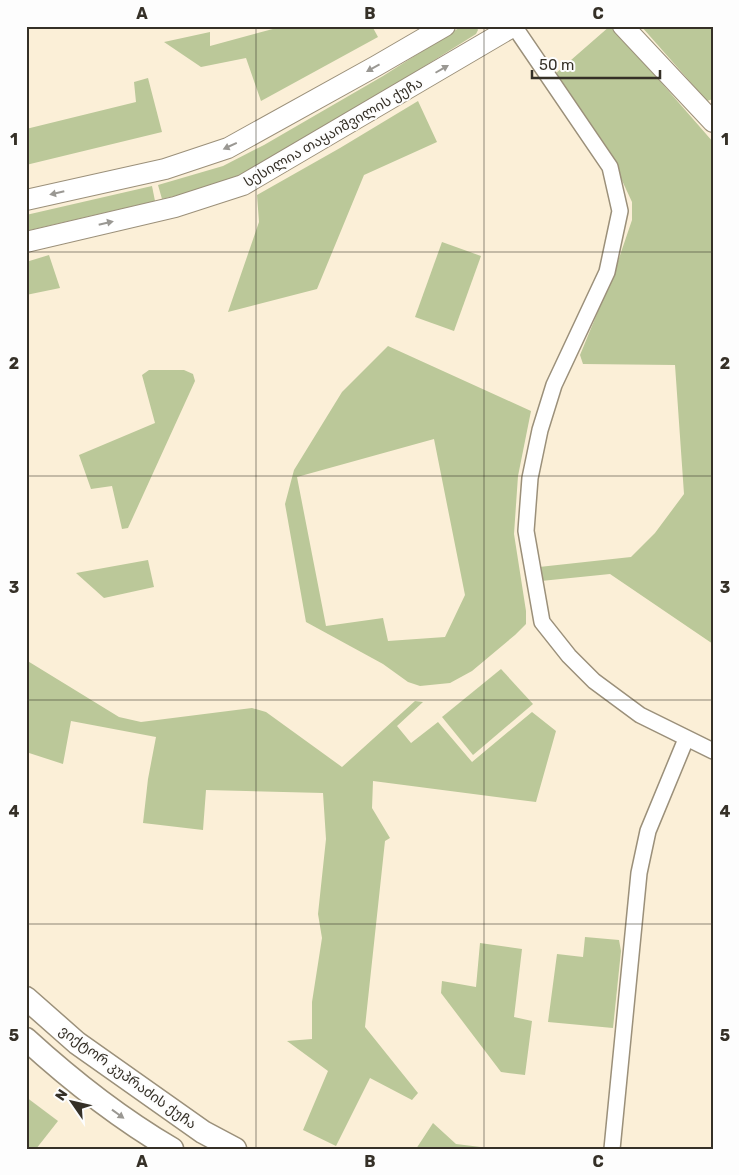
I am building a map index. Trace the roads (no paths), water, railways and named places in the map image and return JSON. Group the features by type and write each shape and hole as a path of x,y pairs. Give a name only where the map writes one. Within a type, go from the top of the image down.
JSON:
{"main road":[{"path":"26,200 164,169 228,148 445,26"},
{"path":"482,46 489,31 488,26"},
{"name":"სესილია თაყაიშვილის ქუჩა","path":"26,242 176,207 243,185 514,26"},
{"path":"623,26 713,122"},
{"name":"ვიქტორ კუპრაძის ქუჩა","path":"26,998 77,1043 224,1146"},
{"path":"26,1039 90,1094 122,1118 172,1149"}],"street":[{"path":"514,26 610,167 620,211 607,272 554,385 540,430 530,478 526,531 542,622 569,656 594,681 640,715 713,751"},
{"path":"612,1149 639,873 648,831 686,739"}]}
